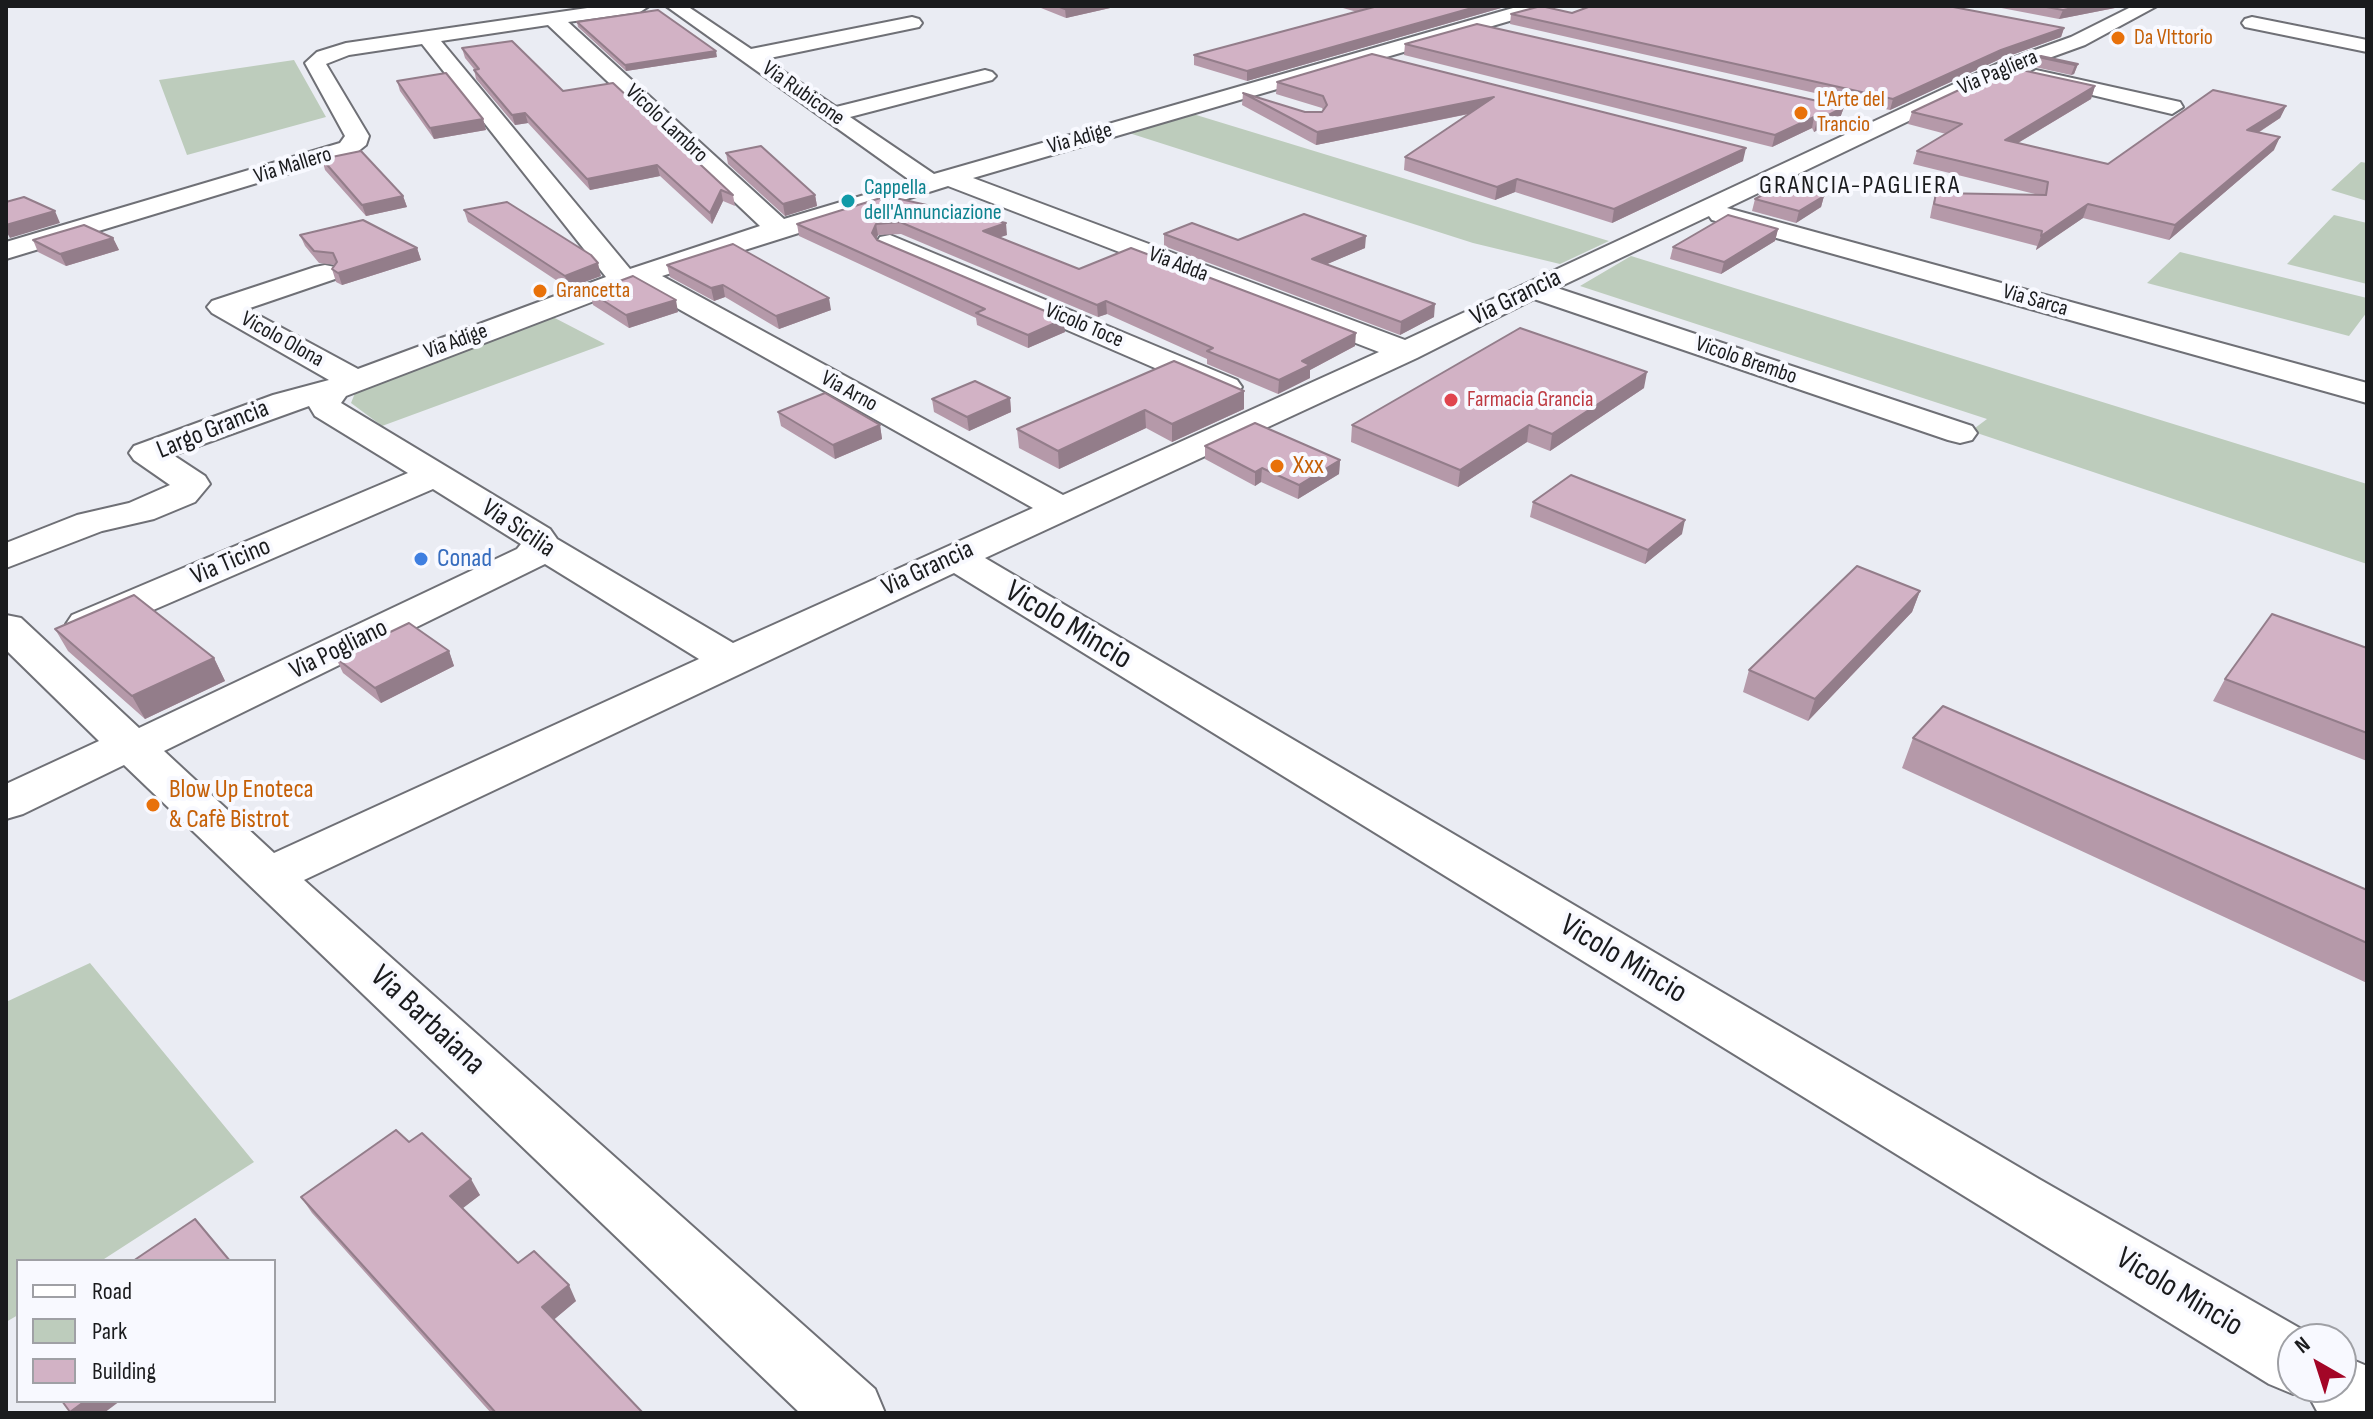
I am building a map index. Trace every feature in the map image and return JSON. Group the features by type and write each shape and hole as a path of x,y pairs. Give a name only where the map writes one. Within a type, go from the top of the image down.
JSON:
{"street":[{"name":"Via Mallero","path":"6,251 348,148 358,140 357,136 315,63 318,59 346,49 640,6"},
{"name":"Via Rubicone","path":"675,6 833,115 940,180"},
{"name":"Via Adige","path":"344,385 631,278 779,229 1540,6"},
{"name":"Via Pagliera","path":"1587,263 2002,69 2091,34 2148,6"},
{"name":"Vicolo Lambro","path":"553,19 779,229"},
{"path":"749,56 912,23"},
{"path":"2252,23 2367,46"},
{"path":"1475,24 1521,35"},
{"path":"2056,28 2091,34"},
{"path":"427,37 631,278"},
{"path":"1371,55 1416,67"},
{"path":"2002,69 2172,107"},
{"path":"833,115 985,76"},
{"path":"1238,93 1275,104"},
{"path":"1859,112 1895,121"},
{"path":"1762,155 1800,165"},
{"name":"Via Adda","path":"940,180 1406,351"},
{"name":"Via Sarca","path":"1704,209 2367,393"},
{"name":"Vicolo Toce","path":"890,243 1278,409"},
{"name":"Via Grancia","path":"268,876 1406,351 1587,263"},
{"name":"Vicolo Olona","path":"325,273 222,307 344,385"},
{"name":"Via Arno","path":"631,278 1060,508"},
{"name":"Vicolo Brembo","path":"1532,289 1960,433"},
{"name":"Via Sicilia","path":"344,385 326,398 324,404 327,409 537,537 540,545 731,660"},
{"name":"Largo Grancia","path":"6,556 90,523 141,511 182,494 191,487 192,484 146,453 285,402 344,385"},
{"name":"Via Ticino","path":"17,638 434,475"},
{"name":"Via Pogliano","path":"6,803 517,564 538,552 540,545"},
{"name":"Vicolo Mincio","path":"955,557 2277,1352"},
{"name":"Via Barbaiana","path":"17,638 268,876 850,1413"}],"green space":[{"path":"294,60 326,117 187,155 159,80"},
{"path":"1193,114 1609,241 1560,264 1473,243 1129,133"},
{"path":"2361,162 2367,163 2367,201 2331,190"},
{"path":"2334,215 2367,223 2367,284 2287,264"},
{"path":"2180,252 2367,298 2367,312 2349,336 2147,283"},
{"path":"1631,256 2367,484 2367,564 1971,431 1987,419 1580,286"},
{"path":"551,316 605,344 382,426 351,403 355,393 374,383"},
{"path":"90,963 254,1162 104,1259 16,1259 16,1316 6,1322 6,1002"}],"building":[{"path":"1370,6 1479,6 1247,71 1194,55 1374,7"},
{"path":"1541,6 1572,13 1591,6 1948,6 2064,28 2001,50 1893,99 1511,14"},
{"path":"2041,6 2083,6 2063,10"},
{"path":"658,10 716,51 625,65 577,22"},
{"path":"1477,24 1844,107 1817,121 1814,117 1775,135 1405,44"},
{"path":"512,41 563,91 613,83 733,195 721,190 710,213 657,165 587,179 525,113 512,115 474,70 479,69 462,48"},
{"path":"1372,54 1746,148 1614,209 1517,179 1497,187 1405,157 1494,97 1317,132 1243,93 1305,112 1322,112 1327,105 1323,96 1277,82"},
{"path":"2041,56 2078,64 2038,57"},
{"path":"2008,67 2095,86 2005,140 2108,164 2213,90 2286,106 2247,130 2280,137 2175,225 2088,204 2041,236 2042,231 1934,204 1936,193 2046,195 2048,182 1917,151 1962,124 1912,112"},
{"path":"446,73 483,119 430,128 397,81"},
{"path":"761,146 815,195 783,204 726,153"},
{"path":"361,151 403,196 362,205 322,159"},
{"path":"1781,185 1824,196 1799,211 1755,199"},
{"path":"887,196 1006,223 983,231 1079,269 1131,248 1356,333 1302,361 1310,365 1279,380 1207,351 1213,348 1106,301 1097,305 900,222 876,224 872,233 877,240 1064,319 1028,335 976,313 985,309 797,224"},
{"path":"24,197 55,211 6,225 6,202"},
{"path":"507,202 591,255 598,263 565,276 464,210"},
{"path":"1304,214 1366,236 1312,259 1435,304 1401,322 1164,234 1192,223 1238,240"},
{"path":"1728,215 1778,229 1724,262 1673,247"},
{"path":"363,220 417,248 338,273 332,269 337,262 333,253 314,251 300,235"},
{"path":"84,225 113,238 60,254 33,240"},
{"path":"733,244 829,298 776,316 723,285 711,288 667,265"},
{"path":"633,276 676,300 626,315 590,292"},
{"path":"1520,328 1647,372 1552,434 1529,425 1460,470 1352,425"},
{"path":"1174,361 1244,391 1172,424 1145,410 1058,451 1017,429"},
{"path":"975,381 1010,398 967,417 932,399"},
{"path":"825,393 880,425 833,445 778,412"},
{"path":"1255,423 1340,460 1299,485 1262,468 1255,472 1205,446"},
{"path":"1571,475 1685,520 1648,550 1533,502"},
{"path":"1857,566 1920,591 1815,699 1749,670"},
{"path":"134,595 214,658 132,696 55,629"},
{"path":"2272,614 2367,648 2367,733 2225,679"},
{"path":"409,623 449,651 375,688 336,658"},
{"path":"1943,706 2367,890 2367,943 1913,738"},
{"path":"396,1130 409,1142 422,1133 471,1179 450,1196 518,1263 534,1251 569,1285 542,1307 643,1413 496,1413 301,1197"},
{"path":"195,1219 228,1259 136,1259"},
{"path":"63,1403 82,1403 70,1412"}],"place":[{"name":"Da VIttorio","path":"2118,38"},
{"name":"L'Arte del Trancio","path":"1801,113"},
{"name":"Cappella dell'Annunciazione","path":"848,201"},
{"name":"Grancetta","path":"540,291"},
{"name":"Farmacia Grancia","path":"1451,400"},
{"name":"Xxx","path":"1277,466"},
{"name":"Conad","path":"421,559"},
{"name":"Blow Up Enoteca & Cafè Bistrot","path":"153,805"}],"district":[{"name":"GRANCIA-PAGLIERA","path":"1860,186"}]}
